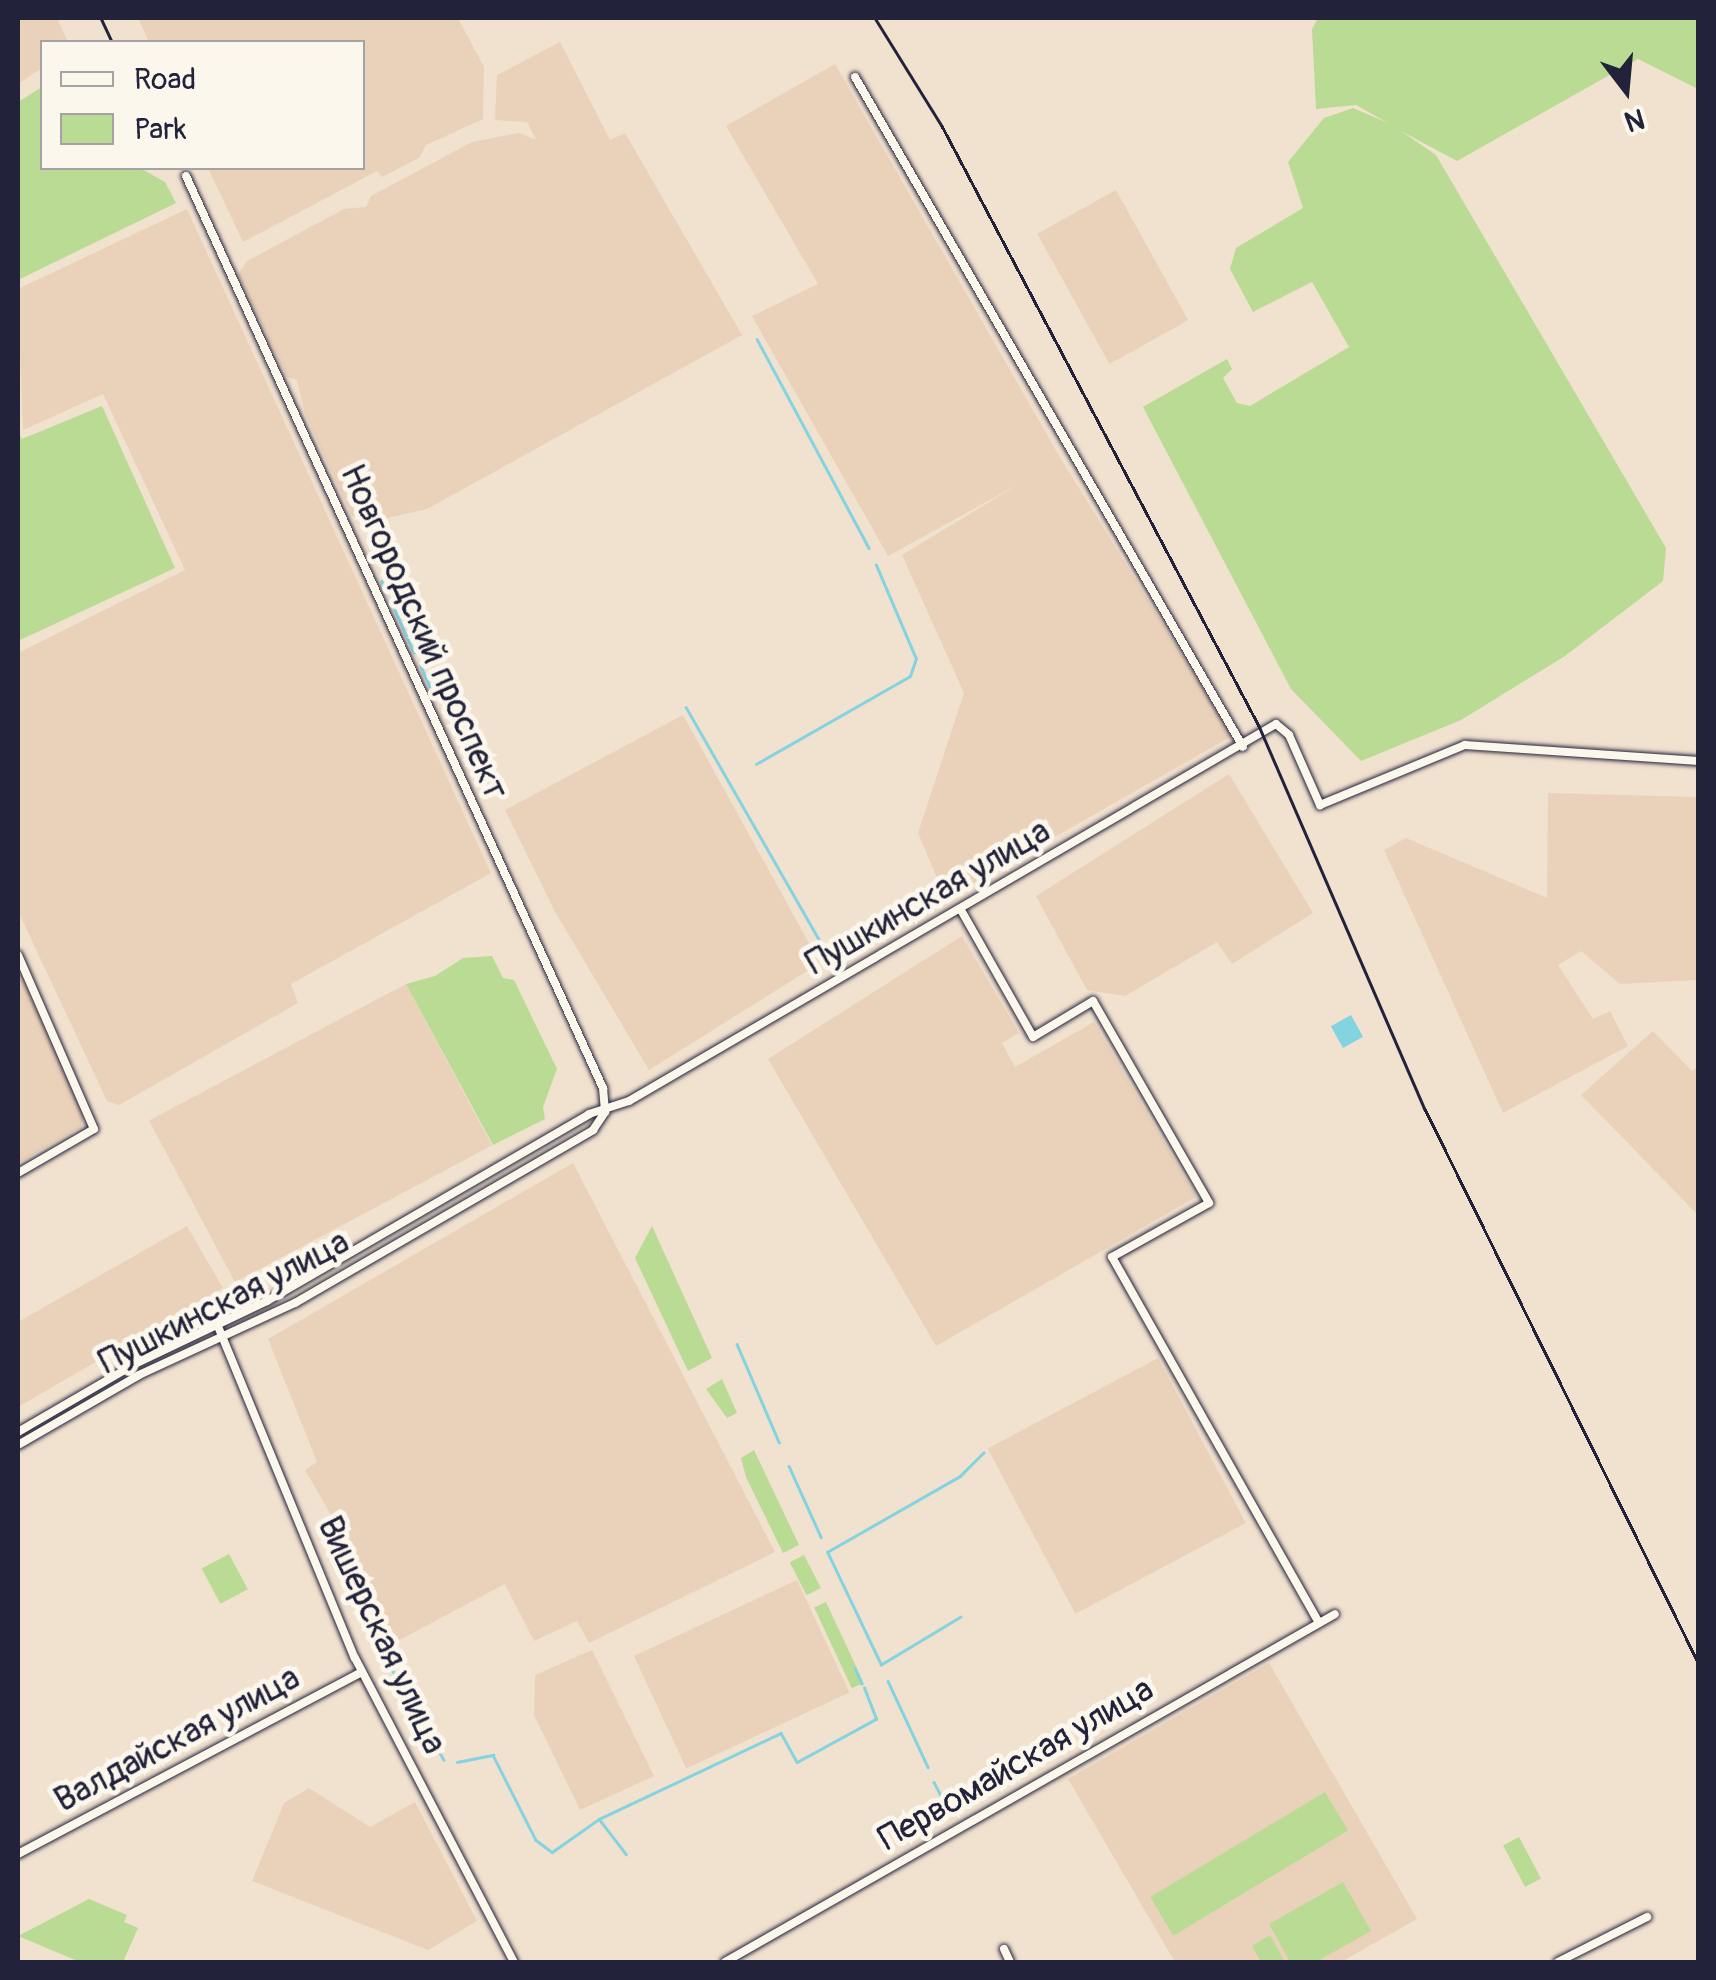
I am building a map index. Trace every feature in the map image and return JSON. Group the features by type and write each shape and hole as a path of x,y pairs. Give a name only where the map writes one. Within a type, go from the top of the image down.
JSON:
{"street":[{"path":"855,77 1243,747"},
{"name":"Новгородский проспект","path":"186,176 603,1088 605,1112"},
{"name":"Пушкинская улица","path":"18,1445 139,1375 295,1303 584,1136 605,1112 1243,747 1276,724 1289,735 1320,805 1465,745 1698,761"},
{"path":"961,910 1033,1037 1093,1001 1209,1202 1112,1256 1319,1624"},
{"path":"18,955 94,1129 18,1173"},
{"name":"Пушкинская улица","path":"18,1432 589,1114 605,1112"},
{"name":"Вишерская улица","path":"217,1324 362,1672 514,1962"},
{"name":"Первомайская улица","path":"724,1962 1335,1614"},
{"name":"Валдайская улица","path":"18,1854 362,1672"},
{"path":"1558,1962 1647,1918"},
{"path":"1004,1949 1010,1962"}],"shaded area":[{"path":"18,18 57,18 67,40 40,40 40,69 18,84"},
{"path":"138,18 458,18 484,67 483,119 426,145 419,158 382,177 377,171 243,242 209,170 365,170 365,40 148,40"},
{"path":"560,42 610,140 625,133 742,335 427,509 371,522 351,515 305,414 297,380 287,377 238,274 247,261 344,209 366,207 371,196 472,142 519,133 536,140 527,122 495,120 497,75"},
{"path":"835,64 1061,459 1232,736 946,899 918,833 964,693 902,555 1019,484 888,556 752,316 818,284 726,126"},
{"path":"1116,190 1188,320 1110,364 1037,234"},
{"path":"187,209 491,873 291,984 298,1003 119,1105 107,1101 18,911 18,653 185,570 103,394 23,430 18,289"},
{"path":"683,715 820,963 649,1070 554,910 505,810"},
{"path":"1229,774 1313,913 1232,964 1217,942 1125,996 1087,990 1036,896"},
{"path":"1548,793 1698,797 1698,980 1620,984 1581,951 1558,965 1593,1019 1610,1011 1628,1046 1503,1113 1384,850 1406,838 1547,898"},
{"path":"962,936 1019,1033 1002,1043 1015,1067 1094,1022 1196,1197 936,1346 768,1059"},
{"path":"18,968 84,1114 81,1127 18,1163"},
{"path":"406,984 492,1146 235,1282 149,1121"},
{"path":"1653,1031 1692,1071 1698,1067 1698,1215 1581,1095"},
{"path":"573,1163 775,1552 589,1643 577,1621 534,1641 505,1584 386,1647 359,1563 305,1470 317,1462 268,1339"},
{"path":"187,1226 223,1288 18,1407 18,1322"},
{"path":"1158,1358 1246,1523 1075,1614 988,1449"},
{"path":"797,1580 849,1692 686,1768 634,1656"},
{"path":"592,1650 654,1776 580,1810 534,1715 535,1675"},
{"path":"1269,1663 1417,1919 1341,1962 1175,1962 1068,1779"},
{"path":"309,1788 370,1827 415,1802 477,1921 428,1950 252,1881 284,1803"}],"green space":[{"path":"1318,18 1698,18 1698,89 1638,59 1457,161 1401,131 1436,155 1666,548 1663,581 1565,656 1461,720 1361,761 1291,689 1143,407 1227,359 1232,369 1223,378 1237,403 1250,406 1349,347 1312,282 1253,312 1230,269 1236,248 1303,208 1288,162 1324,118 1353,108 1388,123 1356,105 1316,109 1312,29"},
{"path":"40,88 40,170 144,170 165,182 176,203 18,280 18,102"},
{"path":"102,406 175,568 18,641 18,432 22,439"},
{"path":"492,956 503,978 514,980 557,1069 543,1107 545,1119 493,1145 406,984 435,976 463,958"},
{"path":"652,1226 712,1358 688,1371 635,1258"},
{"path":"722,1379 737,1413 727,1418 706,1389"},
{"path":"754,1450 799,1545 783,1553 746,1477 741,1458"},
{"path":"229,1554 248,1589 220,1604 202,1569"},
{"path":"804,1555 821,1588 807,1595 790,1562"},
{"path":"826,1602 864,1683 852,1688 814,1607"},
{"path":"1325,1792 1348,1831 1173,1936 1150,1897"},
{"path":"1519,1837 1541,1878 1525,1887 1503,1845"},
{"path":"1343,1882 1371,1931 1316,1962 1290,1962 1269,1924"},
{"path":"89,1899 127,1915 124,1922 138,1928 123,1962 80,1962 18,1936"},
{"path":"1270,1935 1285,1962 1261,1962 1252,1946"}],"water":[{"path":"1351,1015 1363,1037 1343,1048 1331,1026"}],"waterway":[{"path":"757,339 869,548"},
{"path":"756,764 910,676 916,659 876,565"},
{"path":"382,581 385,588"},
{"path":"392,603 414,652"},
{"path":"421,666 430,686"},
{"path":"686,707 826,951"},
{"path":"737,1344 779,1442"},
{"path":"961,1617 881,1665 827,1552 960,1476 983,1453"},
{"path":"789,1466 821,1537"},
{"path":"353,1600 384,1653"},
{"path":"390,1666 444,1760"},
{"path":"855,1668 862,1684"},
{"path":"888,1681 928,1767"},
{"path":"457,1762 493,1755 536,1840 552,1852 599,1819 781,1733 797,1762 876,1719 864,1688"},
{"path":"934,1782 949,1812"},
{"path":"600,1820 626,1854"}],"tram line":[{"path":"101,18 111,40"},
{"path":"875,18 942,126 1259,726 1425,1109 1698,1662"}]}
